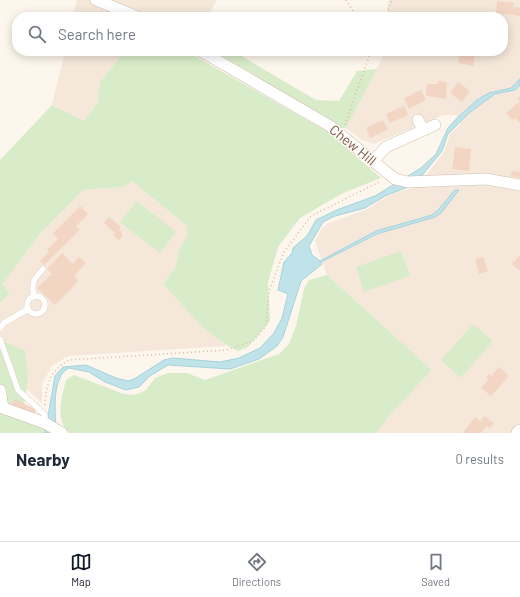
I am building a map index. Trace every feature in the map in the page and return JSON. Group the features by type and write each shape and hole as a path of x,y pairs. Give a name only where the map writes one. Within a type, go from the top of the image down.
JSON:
{"street":[{"path":"96,0 126,12"},
{"name":"Chew Hill","path":"209,56 330,126 395,179 408,182 486,179 520,185"},
{"path":"418,120 423,130"},
{"path":"372,161 386,147 435,125"},
{"path":"0,390 2,409 45,419 62,433"}],"lane":[{"path":"34,297 32,286 36,277 43,269"},
{"path":"34,297 39,297 45,304 41,313 31,313 28,309 27,304 29,299 34,297"},
{"path":"0,328 4,323 28,309"},
{"path":"0,339 18,390 45,419"}],"path":[{"path":"346,0 354,12"},
{"path":"387,12 392,0"},
{"path":"340,134 344,128 369,56"},
{"path":"45,419 46,388 51,377 59,366 69,360 226,350 253,341 266,326 269,291 284,252 310,216 382,180 387,174"}],"shaded area":[{"path":"77,0 217,0 210,12 74,12"},
{"path":"389,0 520,0 520,433 376,433 390,415 432,370 327,275 315,241 322,228 329,223 368,209 397,192 410,189 424,178 444,152 450,134 461,124 456,115 443,115 374,144 362,140 346,128 383,56 508,56 508,12 388,12 387,6"},
{"path":"64,56 121,56 100,82 98,102 84,121 52,105"},
{"path":"132,181 186,225 189,235 180,248 175,268 163,284 197,320 226,346 68,356 52,366 42,384 42,403 27,389 28,380 0,340 0,305 10,293 1,285 38,236 83,190 124,187"}],"green space":[{"path":"121,56 195,56 328,132 381,178 343,193 300,218 278,247 268,283 270,321 248,347 238,351 217,338 188,312 163,284 175,268 180,248 188,235 186,225 132,181 124,187 83,190 38,236 2,285 10,293 0,304 0,160 52,105 84,121 98,102 100,82"},
{"path":"218,56 241,56 316,100 339,101 357,71 377,69 346,128 339,128"},
{"path":"137,201 176,232 160,253 120,222"},
{"path":"401,251 410,276 364,292 356,267"},
{"path":"327,275 432,370 390,415 376,433 70,433 65,428 62,422 60,408 61,401 66,380 74,375 124,394 135,395 146,390 155,378 168,373 187,373 205,380 279,354 289,344 296,326 304,289 309,280"},
{"path":"473,324 493,341 461,378 441,360"},
{"path":"0,340 25,351 28,380 23,413 52,433 0,433"}],"water":[{"path":"520,79 520,85 515,90 495,94 469,113 448,134 442,151 420,178 410,186 385,196 365,208 335,216 323,222 309,246 312,255 320,261 376,231 432,215 455,190 459,190 441,213 435,217 377,234 321,262 322,264 301,281 283,337 277,346 259,359 230,369 168,365 150,376 139,387 126,390 105,382 89,372 69,368 63,373 59,380 55,398 56,433 45,433 55,376 63,367 86,365 116,378 128,381 134,379 164,360 173,358 220,362 239,358 260,348 274,333 282,318 288,294 278,290 284,262 292,253 293,248 307,236 316,220 339,209 375,196 421,168 436,154 448,128 458,117 477,100 489,93 511,88"}],"building":[{"path":"497,1 514,3 513,7 520,8 520,16 508,14 508,12 496,12"},
{"path":"459,56 475,56 473,66 458,63"},
{"path":"438,81 447,82 446,99 426,96 427,84 438,84"},
{"path":"458,82 470,91 462,102 450,93"},
{"path":"421,90 426,100 409,109 404,98"},
{"path":"520,101 520,123 515,118 512,120 506,113"},
{"path":"404,106 408,115 390,123 386,114"},
{"path":"383,120 388,130 370,138 366,128"},
{"path":"455,147 471,149 469,171 452,169"},
{"path":"512,171 520,172 520,178 511,176"},
{"path":"80,206 88,214 76,226 80,230 44,265 40,261 49,252 47,250 58,239 53,233"},
{"path":"109,217 121,227 119,230 122,232 122,237 119,240 113,235 115,233 104,223"},
{"path":"62,253 73,264 79,257 86,263 74,276 78,280 74,286 55,305 37,288 52,274 47,269"},
{"path":"520,255 520,271 512,264"},
{"path":"483,257 488,271 479,274 475,259"},
{"path":"499,367 509,376 491,396 481,388 489,379 486,377 489,374 491,376"},
{"path":"14,399 35,409 36,411 34,414 11,405"},
{"path":"484,416 494,423 490,428 486,426 481,433 463,433 475,417 481,422"}]}
